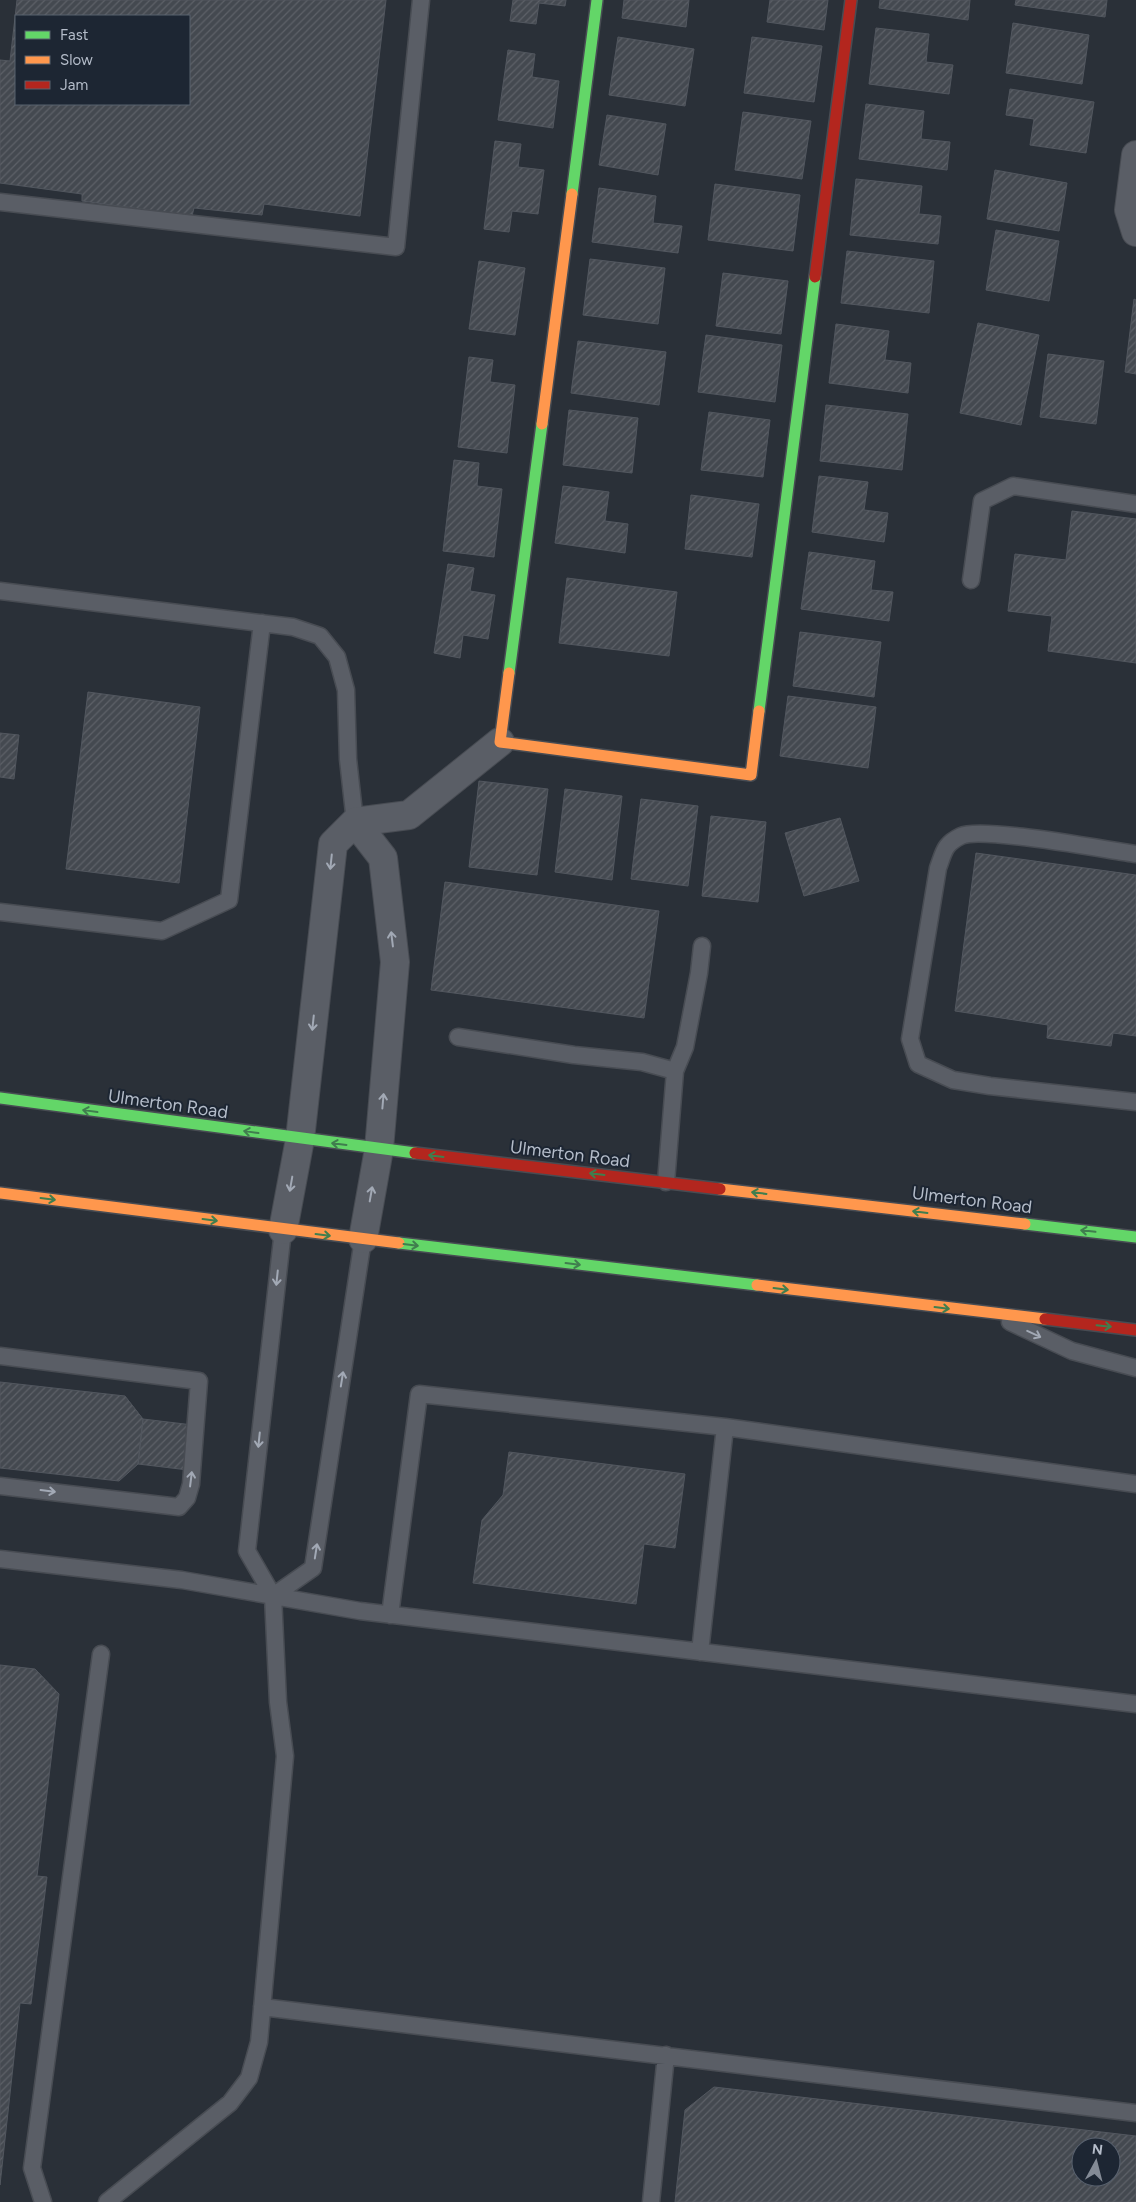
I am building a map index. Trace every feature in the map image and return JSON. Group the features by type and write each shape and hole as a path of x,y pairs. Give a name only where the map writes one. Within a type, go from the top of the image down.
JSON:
{"main road":[{"path":"597,0 500,742 751,775 851,0"},
{"name":"Ulmerton Road","path":"0,1098 379,1149 1136,1236"},
{"path":"0,1193 363,1240 1136,1330"}],"street":[{"path":"1136,155 1129,210 1136,232"},
{"path":"283,1230 300,1139 333,844 355,822 409,815 500,742"},
{"path":"355,822 383,858 395,962 379,1149 363,1240"}],"lane":[{"path":"0,202 396,247 421,0"},
{"path":"971,580 982,501 1013,486 1136,504"},
{"path":"0,590 293,627 320,636 337,657 346,690 348,759 355,822"},
{"path":"0,912 162,931 229,900 262,623"},
{"path":"1136,854 995,834 963,835 946,845 938,868 910,1040 918,1064 953,1080 990,1086 1136,1102"},
{"path":"666,1182 675,1070 685,1048 699,974 702,946"},
{"path":"458,1037 642,1062 675,1070"},
{"path":"107,2202 230,2103 249,2078 259,2042 285,1756 278,1702 273,1596 246,1551 283,1230"},
{"path":"273,1596 313,1568 363,1240"},
{"path":"990,1313 1072,1351 1136,1368"},
{"path":"0,1356 199,1381 190,1484 187,1498 179,1507 0,1486"},
{"path":"390,1615 419,1394 725,1427 1136,1484"},
{"path":"700,1652 725,1427"},
{"path":"0,1559 182,1580 390,1615 1136,1704"},
{"path":"43,2202 32,2168 101,1654"},
{"path":"262,2007 1136,2113"},
{"path":"650,2202 666,2055"}],"building":[{"path":"17,0 386,0 360,216 264,204 262,215 194,208 192,216 82,201 82,194 0,183 0,60 10,61 15,17 15,105 190,105 190,15 15,15"},
{"path":"513,0 566,0 565,6 539,3 536,24 510,21"},
{"path":"624,0 689,0 686,27 622,18"},
{"path":"770,0 828,0 824,30 767,22"},
{"path":"880,0 970,0 968,20 879,8"},
{"path":"1016,0 1107,0 1105,17 1015,5"},
{"path":"1013,23 1089,35 1082,84 1006,73"},
{"path":"876,28 929,34 926,62 953,65 949,94 869,84"},
{"path":"618,37 694,49 685,106 609,95"},
{"path":"752,37 822,46 814,102 744,93"},
{"path":"508,50 535,54 532,77 559,81 553,128 498,120"},
{"path":"1010,89 1094,102 1086,153 1030,145 1034,119 1006,115"},
{"path":"866,104 924,111 921,139 950,142 947,170 859,159"},
{"path":"743,112 811,121 802,179 735,170"},
{"path":"607,115 666,124 658,175 599,165"},
{"path":"495,141 521,144 518,167 544,170 538,214 512,211 509,232 484,229"},
{"path":"995,170 1067,183 1059,231 987,219"},
{"path":"856,179 922,186 919,214 941,216 938,244 850,235"},
{"path":"715,184 800,195 793,251 708,240"},
{"path":"599,188 656,196 653,223 682,226 678,253 592,242"},
{"path":"996,230 1059,241 1049,301 986,290"},
{"path":"847,251 934,261 929,313 841,303"},
{"path":"590,259 665,268 658,324 583,315"},
{"path":"479,261 525,268 515,335 469,329"},
{"path":"723,273 788,281 781,334 716,326"},
{"path":"1134,299 1136,300 1136,374 1125,372"},
{"path":"978,323 1039,335 1021,425 960,413"},
{"path":"836,324 889,331 885,360 911,363 908,393 829,383"},
{"path":"706,335 782,345 775,402 698,392"},
{"path":"578,341 666,352 659,405 571,393"},
{"path":"1048,354 1104,361 1096,424 1040,417"},
{"path":"469,357 493,360 490,382 515,385 507,453 458,447"},
{"path":"826,405 908,414 902,470 820,461"},
{"path":"569,410 638,418 632,473 563,465"},
{"path":"709,412 770,420 763,477 701,470"},
{"path":"454,460 479,463 477,486 502,489 494,557 443,551"},
{"path":"819,476 868,482 864,510 888,513 884,542 812,532"},
{"path":"563,486 609,492 605,521 628,524 625,553 555,543"},
{"path":"691,495 759,504 752,557 685,549"},
{"path":"1072,511 1136,519 1136,663 1048,651 1052,616 1008,611 1015,554 1066,560"},
{"path":"809,552 875,561 871,590 893,592 889,621 801,609"},
{"path":"448,564 474,568 470,591 495,595 488,639 463,635 460,658 434,653"},
{"path":"567,578 677,592 669,656 559,643"},
{"path":"800,632 881,642 874,697 793,686"},
{"path":"88,692 200,707 179,883 66,869"},
{"path":"788,696 876,707 868,768 780,756"},
{"path":"0,733 19,735 14,779 0,777"},
{"path":"479,781 548,789 537,875 469,867"},
{"path":"565,789 622,796 612,880 555,872"},
{"path":"641,799 698,806 688,886 631,879"},
{"path":"711,816 766,822 758,902 702,896"},
{"path":"840,818 859,881 804,896 785,833"},
{"path":"976,853 1136,875 1136,1036 1113,1033 1111,1046 1047,1038 1048,1025 955,1011"},
{"path":"445,882 659,911 644,1018 431,990"},
{"path":"0,1382 125,1396 143,1419 138,1464 119,1481 0,1468"},
{"path":"143,1419 193,1425 188,1470 138,1464"},
{"path":"509,1452 685,1474 675,1548 644,1544 636,1604 473,1583 482,1520 503,1495"},
{"path":"0,1665 35,1669 59,1694 37,1876 47,1877 31,2004 20,2003 0,2185"},
{"path":"714,2087 1136,2136 1136,2202 675,2202 685,2110"}],"traffic: fast":[{"path":"572,194 597,0"},
{"path":"759,711 815,277"},
{"path":"509,673 542,424"},
{"path":"0,1098 415,1153"},
{"path":"1025,1224 1136,1237"},
{"path":"399,1243 757,1285"}],"traffic: slow":[{"path":"542,424 572,194"},
{"path":"509,673 500,742 751,775 759,711"},
{"path":"720,1189 1025,1224"},
{"path":"0,1193 399,1243"},
{"path":"757,1285 1045,1319"}],"traffic: jam":[{"path":"815,277 851,0"},
{"path":"415,1153 720,1189"},
{"path":"1045,1319 1136,1330"}]}
